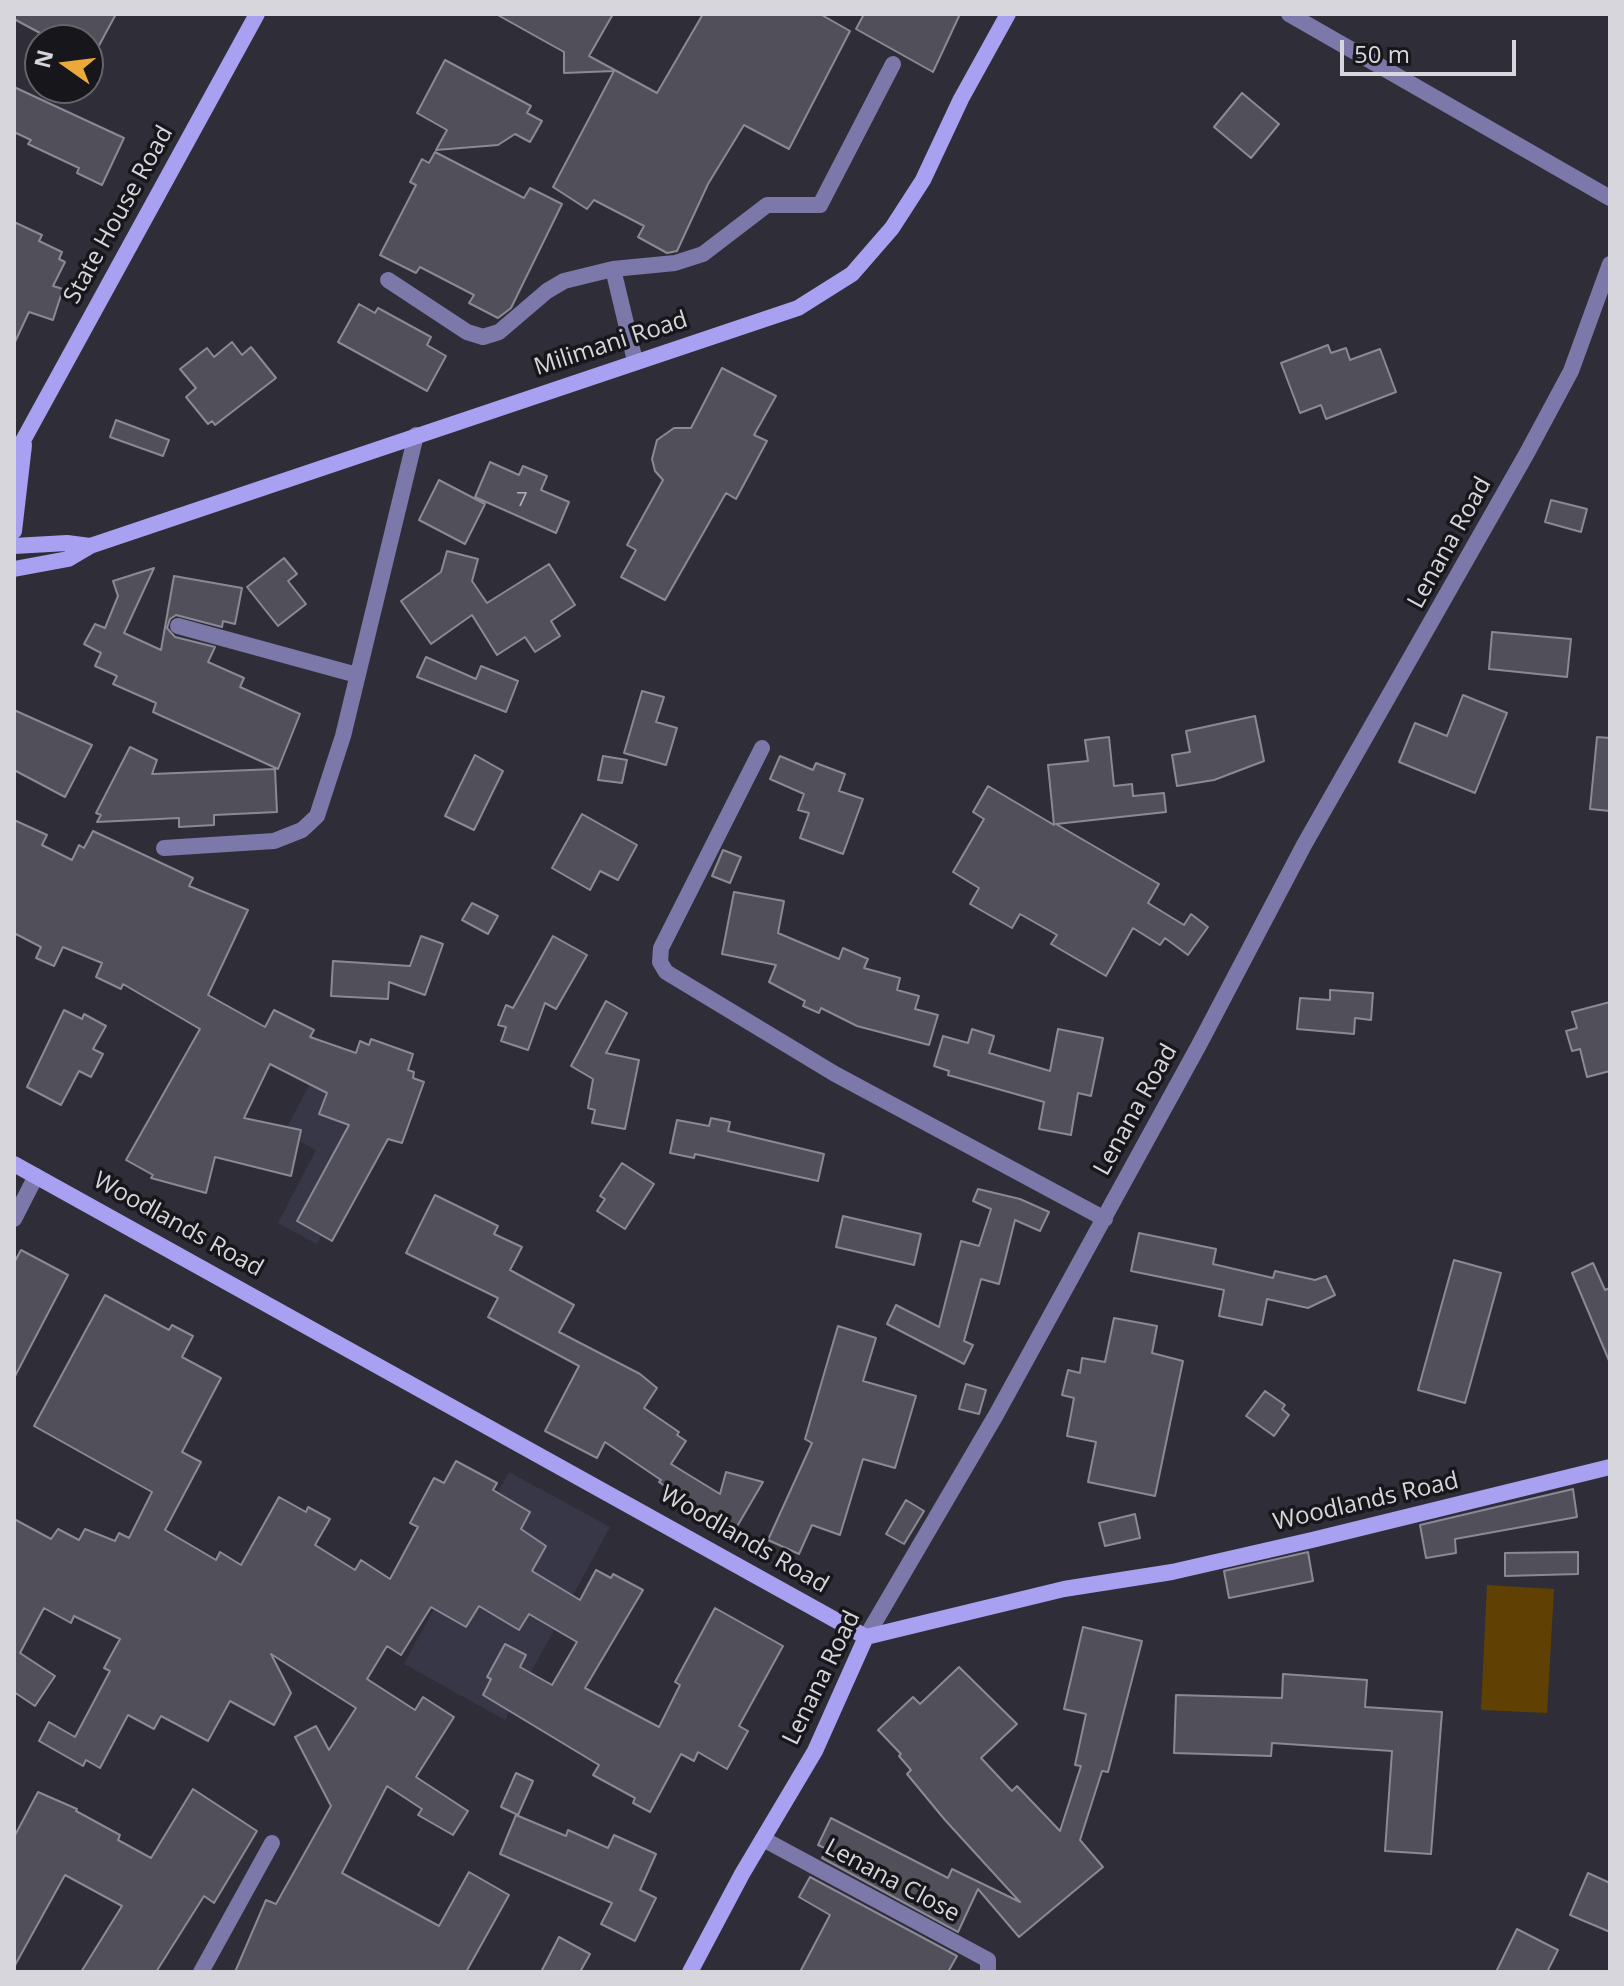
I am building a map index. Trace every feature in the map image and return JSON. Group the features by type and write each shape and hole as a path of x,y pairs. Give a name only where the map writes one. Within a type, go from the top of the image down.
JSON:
{"street":[{"name":"State House Road","path":"14,457 257,14"},
{"name":"Milimani Road","path":"14,567 68,559 90,546 198,513 416,435 798,308 852,274 892,228 923,180 961,99 1008,14"},
{"path":"1289,14 1610,198"},
{"path":"388,280 467,332 483,337 499,332 547,291 564,281 613,269 675,263 703,254 767,205 820,205 893,64"},
{"name":"Lenana Road","path":"690,1972 815,1751 866,1637 1105,1219 1304,845 1400,682 1571,371 1610,264"},
{"path":"613,269 635,361"},
{"path":"164,848 274,841 302,830 317,816 343,736 416,435"},
{"name":"State House Road","path":"14,531 25,439"},
{"name":"Milimani Road","path":"14,547 67,543 90,546"},
{"path":"14,547 14,567"},
{"path":"178,626 357,675"},
{"path":"762,748 661,948 660,962 666,972 835,1074 1105,1219"},
{"name":"Woodlands Road","path":"14,1164 866,1637 1064,1589 1172,1572 1296,1544 1610,1467"},
{"path":"14,1219 36,1176"},
{"name":"Lenana Close","path":"763,1839 988,1960 988,1972"},
{"path":"201,1972 272,1843"}],"shaded area":[{"path":"322,1061 393,1099 317,1244 278,1223 316,1150 284,1133"},
{"path":"509,1472 610,1527 505,1720 404,1664"},
{"path":"1487,1585 1554,1589 1547,1713 1481,1710"}],"building":[{"path":"14,14 116,14 104,36 104,24 24,24 14,19"},
{"path":"496,14 613,14 589,56 657,93 703,14 820,14 850,31 789,149 744,125 708,184 677,251 667,253 638,237 644,226 594,200 587,209 553,187 614,71 564,73 564,52"},
{"path":"864,14 960,14 933,72 856,29"},
{"path":"445,60 531,106 527,113 542,121 530,142 515,134 498,145 436,150 447,130 417,113"},
{"path":"14,87 24,92 24,104 51,104 124,138 102,185 77,173 79,168 28,144 31,140 14,132"},
{"path":"1242,93 1279,124 1251,158 1214,127"},
{"path":"435,152 524,198 530,188 562,204 511,308 498,318 469,303 474,295 420,267 416,273 380,255 416,185 410,182 422,159 429,163"},
{"path":"14,222 42,235 39,241 62,252 59,259 65,262 53,286 63,289 53,320 29,312 14,344"},
{"path":"359,304 375,313 378,308 431,337 427,345 446,356 427,391 338,342"},
{"path":"232,342 242,355 251,347 276,378 215,425 212,421 208,424 186,397 196,388 180,369 207,348 214,357"},
{"path":"1328,345 1331,353 1346,348 1350,360 1380,349 1396,392 1326,419 1321,405 1300,413 1281,363"},
{"path":"722,368 776,396 754,435 767,441 736,499 726,493 665,600 621,577 636,550 627,545 663,480 655,471 652,459 657,440 674,428 691,428"},
{"path":"116,420 169,440 163,456 110,437"},
{"path":"490,462 519,475 523,466 547,476 541,490 569,502 556,533 475,497"},
{"path":"439,480 485,504 465,544 419,520"},
{"path":"1551,500 1587,509 1581,532 1545,522"},
{"path":"447,551 478,559 472,581 487,603 549,564 575,605 551,621 560,636 535,652 525,637 497,655 472,615 431,644 401,601 441,572"},
{"path":"284,558 297,574 288,581 306,604 278,626 247,587"},
{"path":"154,568 124,633 161,650 174,576 242,588 235,624 223,621 222,627 176,615 170,619 167,628 175,637 215,647 208,662 244,678 240,687 300,714 278,769 153,712 156,703 113,684 117,676 95,666 101,653 84,644 95,624 105,628 118,596 113,581"},
{"path":"1492,632 1571,639 1567,677 1489,669"},
{"path":"426,657 476,679 481,666 518,681 506,712 417,677"},
{"path":"642,691 664,697 656,722 677,728 666,765 624,753"},
{"path":"1463,695 1507,713 1475,793 1399,762 1415,723 1447,736"},
{"path":"14,710 92,745 65,797 14,770"},
{"path":"1255,716 1264,761 1214,780 1177,786 1172,755 1190,752 1186,731"},
{"path":"1109,737 1114,786 1132,784 1133,796 1164,793 1166,812 1056,824 1159,884 1148,903 1184,925 1191,914 1208,927 1188,955 1165,938 1160,945 1133,928 1106,976 1051,944 1057,935 1020,914 1012,928 970,904 979,888 953,872 984,819 973,812 988,786 1054,825 1048,765 1088,761 1085,740"},
{"path":"1597,737 1610,738 1610,811 1590,809"},
{"path":"130,747 157,760 152,774 275,769 277,812 214,815 214,825 179,827 179,818 97,822 101,815 96,813"},
{"path":"475,755 503,771 474,830 445,816"},
{"path":"603,756 627,760 622,783 598,780"},
{"path":"780,756 813,770 816,763 845,774 839,791 863,799 843,854 800,838 809,813 798,810 804,794 770,779"},
{"path":"582,814 637,845 618,880 600,871 590,890 552,868"},
{"path":"14,820 47,835 42,845 72,860 79,845 84,848 93,831 193,878 189,886 248,910 208,995 265,1027 274,1010 314,1030 310,1037 356,1053 360,1041 369,1045 371,1039 413,1054 408,1070 414,1072 413,1078 424,1082 402,1143 388,1139 332,1241 297,1221 349,1125 319,1114 327,1093 270,1064 244,1118 301,1130 291,1176 215,1157 206,1193 151,1178 153,1175 126,1160 200,1029 123,984 121,989 96,977 102,963 63,947 54,966 36,958 41,947 14,933"},
{"path":"723,850 741,857 730,883 712,876"},
{"path":"734,892 784,901 778,933 839,959 843,948 868,959 864,968 900,978 897,990 919,996 915,1009 938,1015 929,1045 857,1026 821,1008 819,1013 803,1006 805,1001 769,982 776,965 722,954"},
{"path":"472,903 498,916 488,934 462,920"},
{"path":"421,936 443,944 425,995 389,982 388,999 331,996 333,961 410,966"},
{"path":"553,936 587,955 556,1009 545,1003 528,1050 501,1041 506,1027 498,1025 506,1005 513,1008"},
{"path":"1330,990 1373,993 1371,1020 1355,1018 1354,1034 1297,1029 1300,998 1330,1000"},
{"path":"606,1001 627,1013 606,1053 639,1060 625,1129 592,1123 595,1110 588,1108 593,1079 571,1066"},
{"path":"1610,1002 1610,1071 1587,1077 1580,1049 1572,1051 1566,1031 1577,1028 1572,1012"},
{"path":"64,1010 82,1019 84,1014 106,1026 93,1049 103,1054 91,1077 79,1071 61,1105 27,1087"},
{"path":"972,1029 994,1036 989,1053 1050,1071 1058,1029 1103,1038 1091,1096 1078,1093 1071,1135 1039,1129 1044,1102 948,1075 949,1071 934,1066 943,1036 968,1043"},
{"path":"711,1118 730,1122 728,1131 824,1154 818,1181 695,1154 694,1158 670,1153 677,1120 709,1126"},
{"path":"622,1163 654,1184 625,1229 597,1211 605,1199 600,1196"},
{"path":"978,1189 1020,1199 1049,1212 1040,1231 1015,1220 999,1284 981,1279 964,1341 973,1345 964,1364 887,1324 896,1305 939,1327 961,1241 979,1246 991,1209 973,1201"},
{"path":"435,1195 498,1226 494,1234 522,1247 510,1270 574,1305 559,1332 640,1374 657,1388 644,1408 679,1432 677,1435 686,1441 671,1464 720,1494 726,1472 763,1482 735,1530 666,1487 659,1482 661,1480 605,1442 597,1458 545,1431 579,1366 488,1317 498,1298 406,1253"},
{"path":"843,1216 921,1234 914,1265 836,1247"},
{"path":"1139,1233 1216,1249 1213,1264 1273,1278 1275,1271 1315,1280 1326,1276 1335,1295 1308,1308 1267,1299 1262,1325 1219,1316 1224,1290 1131,1271"},
{"path":"21,1250 68,1275 14,1378 14,1263"},
{"path":"1454,1260 1501,1273 1465,1403 1418,1390"},
{"path":"1593,1263 1605,1290 1610,1288 1610,1363 1572,1273"},
{"path":"105,1295 169,1330 172,1325 193,1336 182,1357 221,1378 182,1452 201,1462 165,1530 216,1560 220,1552 241,1565 279,1497 306,1512 308,1507 330,1519 315,1545 355,1570 361,1560 390,1579 418,1527 410,1523 434,1478 444,1483 456,1461 497,1483 493,1490 530,1512 521,1529 546,1546 532,1571 580,1600 596,1570 611,1578 613,1574 643,1590 585,1688 659,1727 680,1685 675,1682 715,1608 783,1646 739,1726 748,1731 727,1769 698,1752 694,1761 681,1754 650,1812 633,1803 635,1798 593,1775 599,1765 483,1695 491,1679 487,1677 505,1644 526,1655 520,1667 552,1685 577,1642 529,1614 519,1630 479,1606 466,1627 431,1607 401,1655 387,1646 367,1679 415,1710 423,1697 454,1717 416,1777 468,1811 453,1835 418,1815 422,1809 387,1786 342,1873 439,1926 469,1872 509,1895 466,1972 235,1972 266,1900 276,1904 331,1806 295,1737 316,1726 329,1750 356,1708 271,1654 291,1693 274,1725 230,1701 208,1741 161,1716 154,1729 128,1715 100,1768 86,1760 83,1766 39,1741 49,1722 75,1737 110,1671 104,1668 120,1639 74,1616 71,1623 44,1608 20,1653 55,1676 35,1706 14,1692 14,1519 51,1539 58,1529 79,1540 85,1529 115,1541 119,1533 129,1538 152,1492 34,1426"},
{"path":"1114,1318 1157,1326 1152,1353 1183,1361 1155,1496 1088,1482 1096,1442 1067,1436 1074,1398 1062,1395 1068,1370 1080,1373 1082,1358 1105,1362"},
{"path":"838,1326 876,1338 863,1381 916,1396 895,1468 863,1459 840,1535 812,1525 799,1554 768,1540 812,1443 805,1439"},
{"path":"966,1384 986,1390 979,1414 959,1409"},
{"path":"1265,1391 1285,1405 1282,1409 1289,1415 1274,1436 1246,1416"},
{"path":"1573,1489 1577,1517 1455,1539 1456,1553 1426,1558 1420,1525"},
{"path":"906,1500 924,1511 904,1544 886,1534"},
{"path":"1135,1514 1140,1538 1105,1546 1099,1523"},
{"path":"1308,1552 1313,1581 1229,1598 1224,1571"},
{"path":"1578,1552 1578,1574 1505,1576 1505,1553"},
{"path":"1083,1627 1142,1641 1108,1772 1102,1771 1080,1840 1103,1867 1019,1937 978,1889 958,1932 822,1858 827,1849 818,1845 831,1818 948,1878 952,1869 1020,1902 907,1774 911,1770 899,1756 901,1754 878,1730 913,1697 920,1704 959,1667 1017,1724 981,1758 1012,1791 1017,1786 1060,1831 1081,1766 1075,1765 1086,1714 1064,1709"},
{"path":"1283,1674 1367,1680 1365,1707 1442,1712 1431,1854 1385,1851 1392,1751 1272,1743 1271,1756 1174,1753 1176,1695 1282,1698"},
{"path":"516,1773 533,1781 518,1815 501,1807"},
{"path":"193,1789 257,1831 214,1903 204,1896 156,1972 81,1972 122,1906 65,1875 14,1967 14,1837 38,1792 77,1809 120,1835 118,1840 151,1858"},
{"path":"516,1815 566,1836 568,1830 608,1848 614,1835 656,1854 640,1890 656,1898 635,1941 601,1924 612,1903 500,1854"},
{"path":"1588,1873 1610,1883 1610,1932 1570,1915"},
{"path":"810,1877 957,1956 948,1972 800,1972 830,1915 799,1897"},
{"path":"1517,1929 1558,1950 1547,1972 1496,1972"},
{"path":"559,1937 590,1954 580,1972 541,1972"}]}
